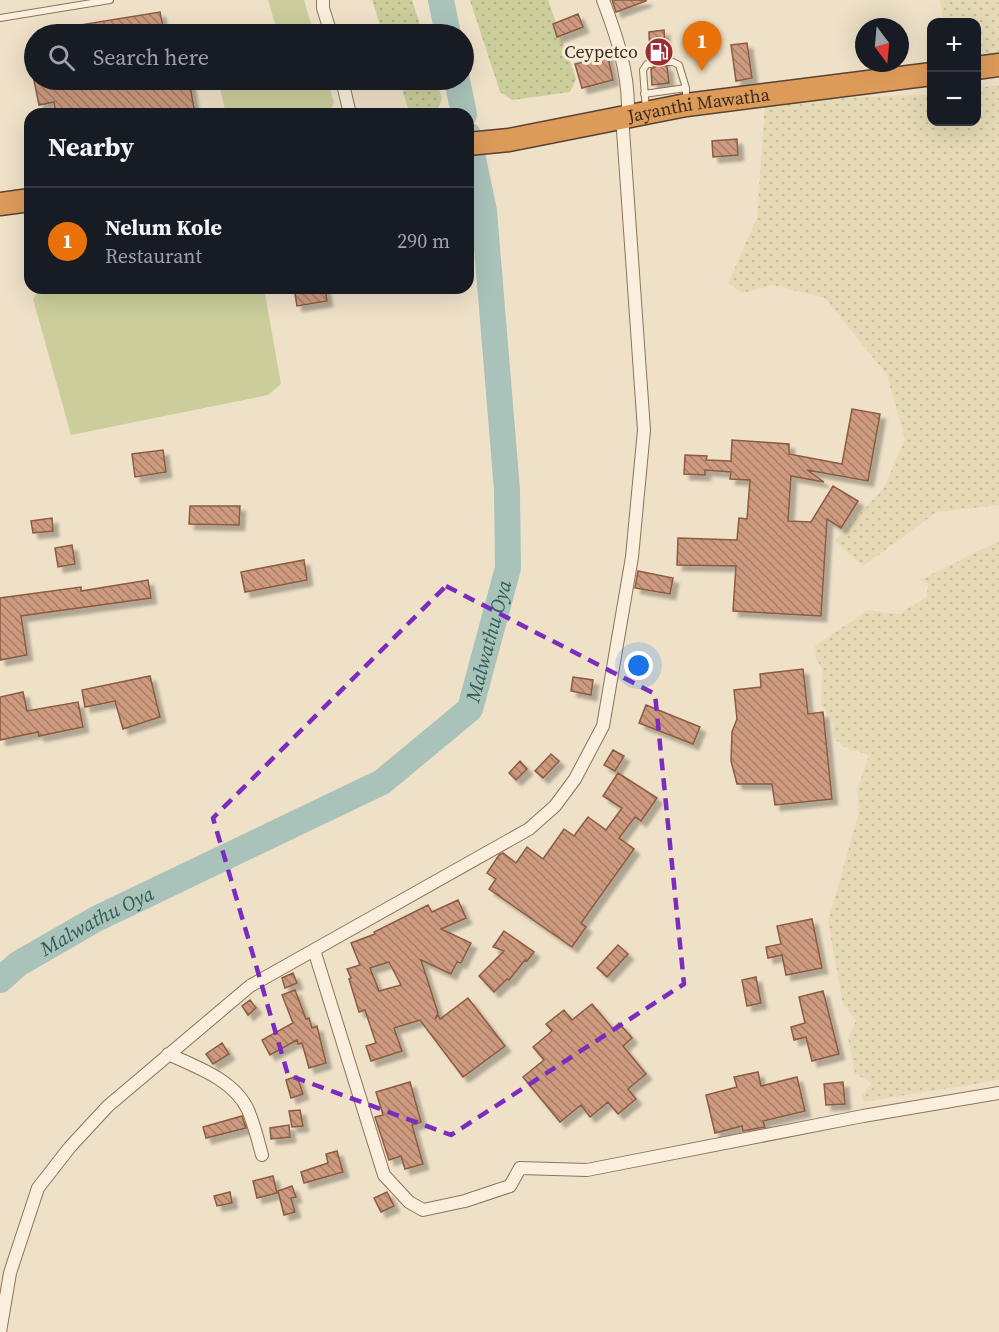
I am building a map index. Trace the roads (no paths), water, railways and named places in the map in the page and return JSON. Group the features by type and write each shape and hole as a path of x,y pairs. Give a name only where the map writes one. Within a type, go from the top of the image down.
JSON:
{"highway":[{"path":"981,67 999,64"},
{"name":"Jayanthi Mawatha","path":"474,143 509,140 560,129 635,107 686,97 927,74"},
{"path":"0,204 24,201"}],"street":[{"path":"323,0 328,24"},
{"path":"0,1332 10,1273 38,1188 70,1146 108,1106 250,986 529,829 555,806 575,779 603,726 632,557 644,430 635,107 603,0"},
{"path":"344,90 349,108"},
{"path":"314,950 384,1174 409,1202 423,1210 465,1201 510,1186 520,1168 587,1170 863,1116 999,1093"},
{"path":"168,1054 204,1070 236,1092 247,1109 262,1155"}],"lane":[{"path":"0,18 110,0"},
{"path":"667,62 679,65 686,97"},
{"path":"635,107 643,70 647,64 651,64"}],"waterway":[{"name":"Malwathu Oya","path":"441,0 446,24"},
{"name":"Malwathu Oya","path":"459,90 463,108"},
{"name":"Malwathu Oya","path":"0,980 18,964 96,919 382,782 470,709 508,568 507,490 484,211 474,164"}],"place":[{"name":"Ceypetco","path":"659,52"},
{"name":"Nelum Kole","path":"702,71"}]}
